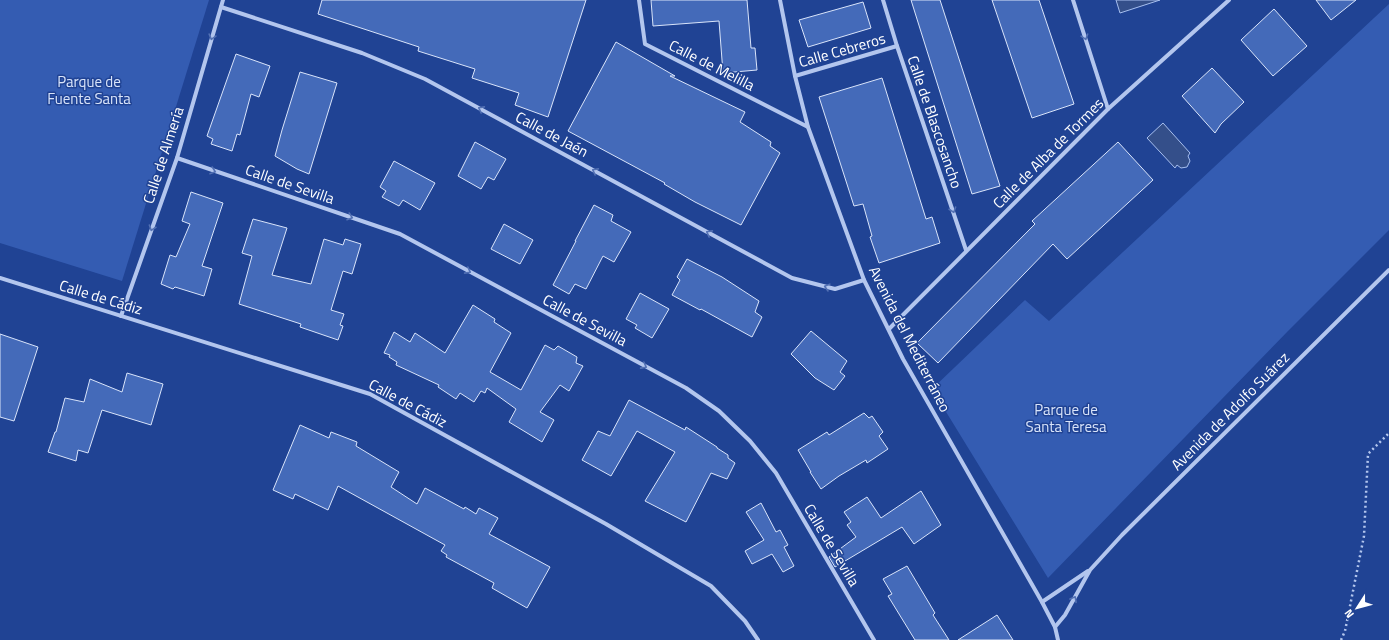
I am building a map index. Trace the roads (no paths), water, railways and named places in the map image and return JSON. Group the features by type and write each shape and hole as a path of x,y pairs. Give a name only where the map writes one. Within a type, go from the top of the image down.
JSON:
{"street":[{"name":"Calle de Almería","path":"121,316 177,158 223,0"},
{"name":"Calle de Melilla","path":"639,0 645,44 808,127"},
{"name":"Avenida del Mediterráneo","path":"780,0 795,76 808,127 864,280 903,359 1042,602 1055,627 1058,640"},
{"name":"Calle de Blascosancho","path":"883,0 897,46 966,250"},
{"path":"1073,0 1108,109"},
{"name":"Calle de Alba de Tormes","path":"889,329 1108,109 1229,0"},
{"name":"Calle de Jaén","path":"220,7 362,53 425,79 792,278 835,289 864,280"},
{"name":"Calle Cebreros","path":"795,76 897,46"},
{"name":"Calle de Sevilla","path":"177,158 400,234 686,388 719,411 750,441 776,473 874,640"},
{"name":"Avenida de Adolfo Suárez","path":"1055,627 1065,615 1090,570 1122,535 1389,270"},
{"name":"Calle de Cádiz","path":"0,278 370,394 606,524 711,586 746,621 758,640"},
{"name":"Avenida de Adolfo Suárez","path":"1042,602 1090,570"}],"park label":[{"name":"Parque de Fuente Santa","path":"89,90"},
{"name":"Parque de Santa Teresa","path":"1066,418"}]}
